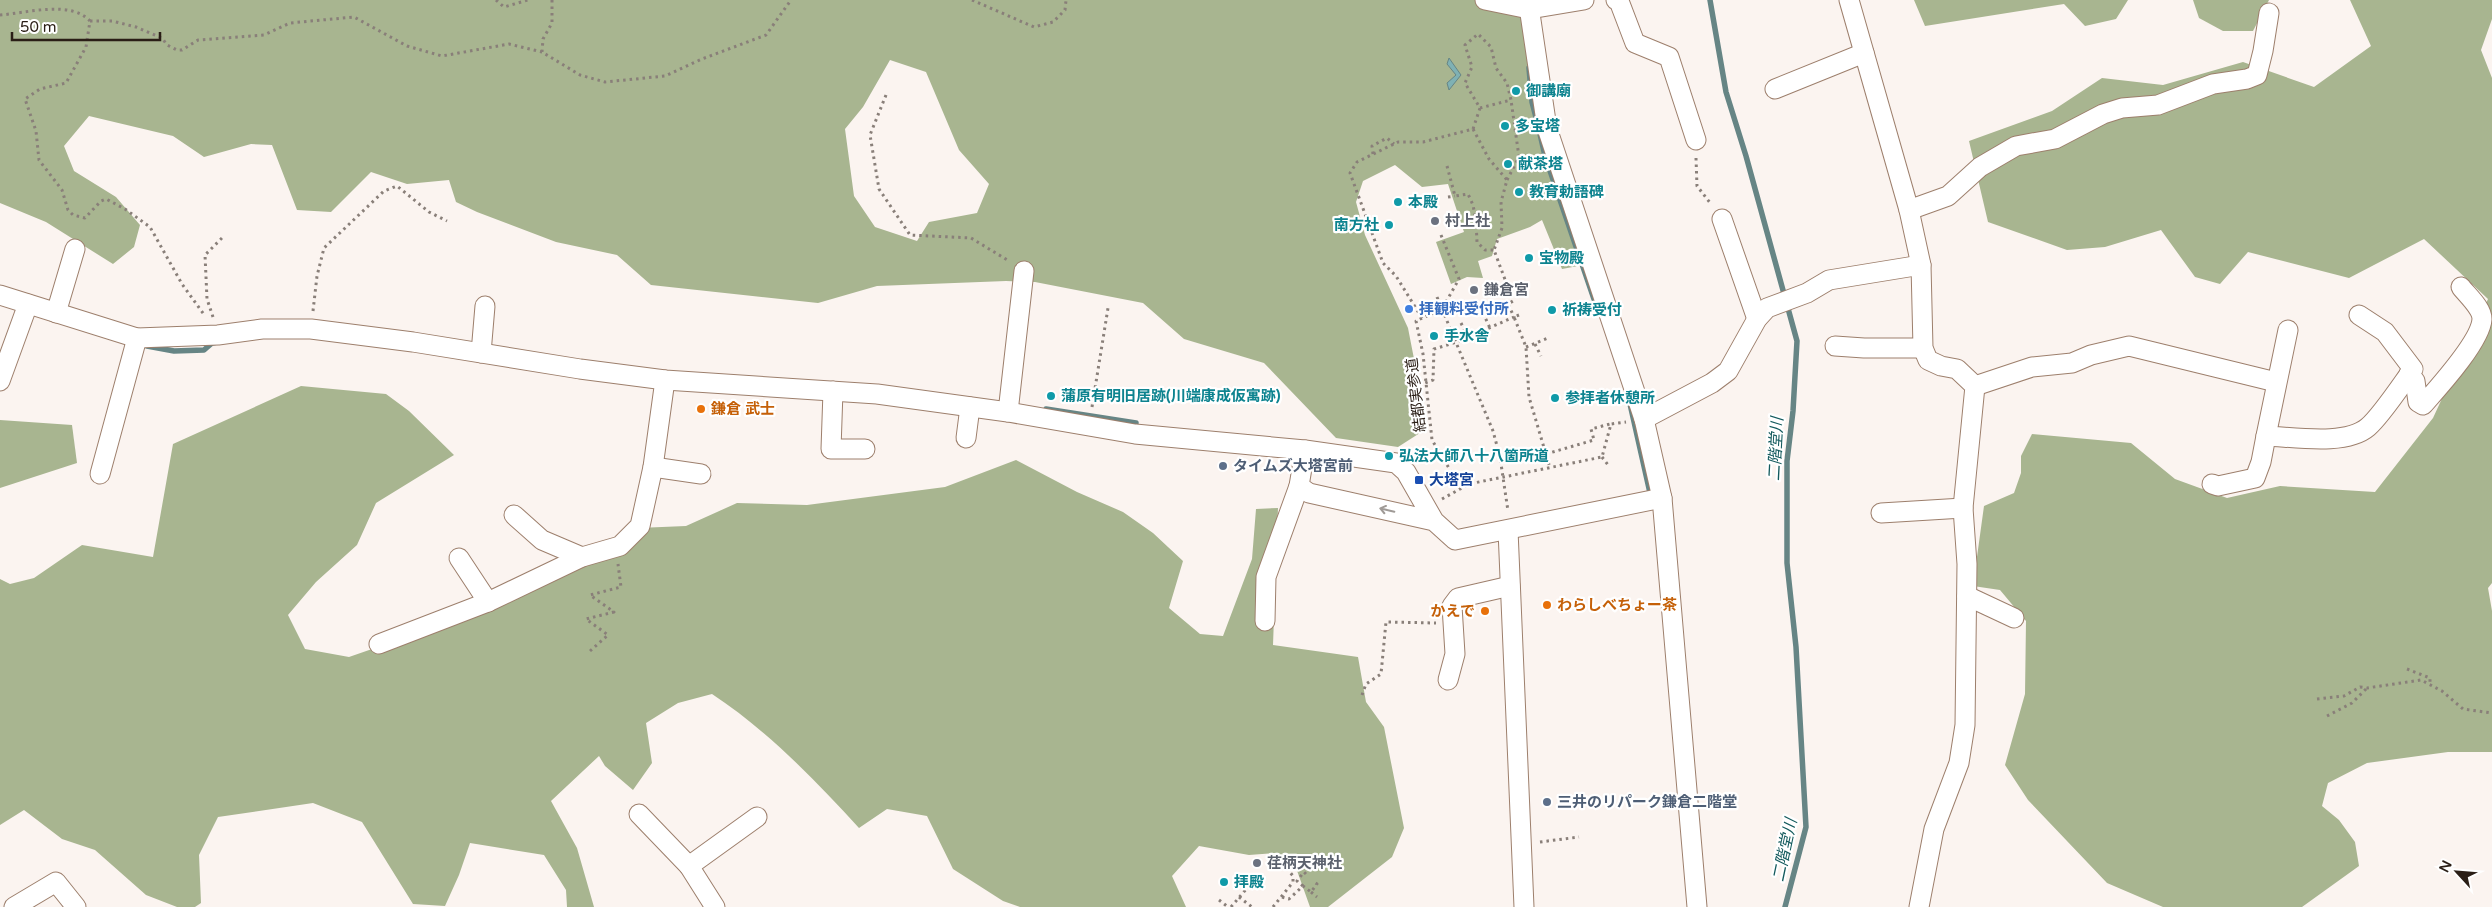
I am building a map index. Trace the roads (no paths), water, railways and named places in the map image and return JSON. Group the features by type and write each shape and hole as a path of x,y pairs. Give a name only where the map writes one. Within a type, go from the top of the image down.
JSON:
{"street":[{"path":"1485,0 1529,4 1584,0"},
{"path":"1616,0 1620,2 1636,43 1669,57 1696,140"},
{"path":"1849,0 1909,210 1921,265 1923,348 1928,360 1941,366 1957,369 1975,386"},
{"path":"1529,4 1547,128 1662,498 1697,907"},
{"path":"1909,210 1948,196 1980,167 2016,146 2055,139 2103,114 2122,108 2158,105 2213,84 2246,80 2256,75 2264,51 2269,13"},
{"path":"1775,89 1864,53"},
{"path":"1722,219 1757,319"},
{"path":"56,313 75,249"},
{"path":"1638,420 1712,383 1728,371 1757,319 1767,308 1807,293 1829,280 1921,265"},
{"path":"1008,412 1024,270"},
{"path":"2409,374 2415,381 2418,402 2423,405 2468,350 2482,321 2480,313 2461,287"},
{"path":"0,295 138,338 218,334 262,329 311,329 665,380 877,394 1008,412 1136,434 1305,450 1396,463 1406,472 1434,521 1455,540 1662,498"},
{"path":"0,381 28,304"},
{"path":"481,353 485,306"},
{"path":"2266,436 2330,439 2354,434 2368,427 2413,369 2385,332 2359,315"},
{"path":"2212,484 2218,486 2255,478 2262,462 2276,382 2288,330"},
{"path":"100,474 138,338"},
{"path":"1835,346 1923,348"},
{"path":"1975,386 2032,367 2072,364 2091,355 2129,346 2276,382"},
{"path":"379,644 488,602 590,555 620,546 640,526 653,468 665,380"},
{"path":"1919,907 1934,829 1959,763 1962,744 1966,684 1967,564 1962,508 1975,386"},
{"path":"833,391 831,449 865,449"},
{"path":"966,438 970,407"},
{"path":"1265,621 1266,577 1300,486 1305,450"},
{"path":"653,468 701,474"},
{"path":"1300,486 1309,493 1434,521"},
{"path":"1881,513 1962,508"},
{"path":"514,515 542,540 590,555"},
{"path":"1508,530 1524,907"},
{"path":"459,558 488,602"},
{"path":"1448,680 1455,654 1452,606 1458,598 1510,586"},
{"path":"1967,596 2014,618"},
{"path":"639,814 689,866 715,907"},
{"path":"689,866 757,817"},
{"path":"14,907 56,882 76,907"}],"water":[{"path":"1449,58 1461,75 1449,90 1447,83 1456,75 1447,64"}],"waterway":[{"name":"二階堂川","path":"1710,0 1726,92 1746,156 1797,341 1793,411 1787,461 1787,563 1796,647 1806,827 1785,907"},
{"path":"1529,68 1532,102 1538,125"},
{"path":"1540,134 1545,156 1594,299"},
{"path":"147,346 174,351 204,350 212,343 217,342"},
{"path":"1630,404 1650,493 1646,494"},
{"path":"1046,409 1136,423"}],"place":[{"name":"御講廟","path":"1516,91"},
{"name":"多宝塔","path":"1505,126"},
{"name":"献茶塔","path":"1508,164"},
{"name":"教育勅語碑","path":"1519,192"},
{"name":"本殿","path":"1398,202"},
{"name":"村上社","path":"1435,221"},
{"name":"南方社","path":"1389,225"},
{"name":"宝物殿","path":"1529,258"},
{"name":"鎌倉宮","path":"1474,290"},
{"name":"拝観料受付所","path":"1409,309"},
{"name":"祈祷受付","path":"1552,310"},
{"name":"手水舎","path":"1434,336"},
{"name":"蒲原有明旧居跡(川端康成仮寓跡)","path":"1051,396"},
{"name":"参拝者休憩所","path":"1555,398"},
{"name":"鎌倉 武士","path":"701,409"},
{"name":"弘法大師八十八箇所道","path":"1389,456"},
{"name":"タイムズ大塔宮前","path":"1223,466"},
{"name":"大塔宮","path":"1419,480"},
{"name":"わらしべちょー茶","path":"1547,605"},
{"name":"かえで","path":"1485,611"},
{"name":"三井のリパーク鎌倉二階堂","path":"1547,802"},
{"name":"荏柄天神社","path":"1257,863"},
{"name":"拝殿","path":"1224,882"}]}
